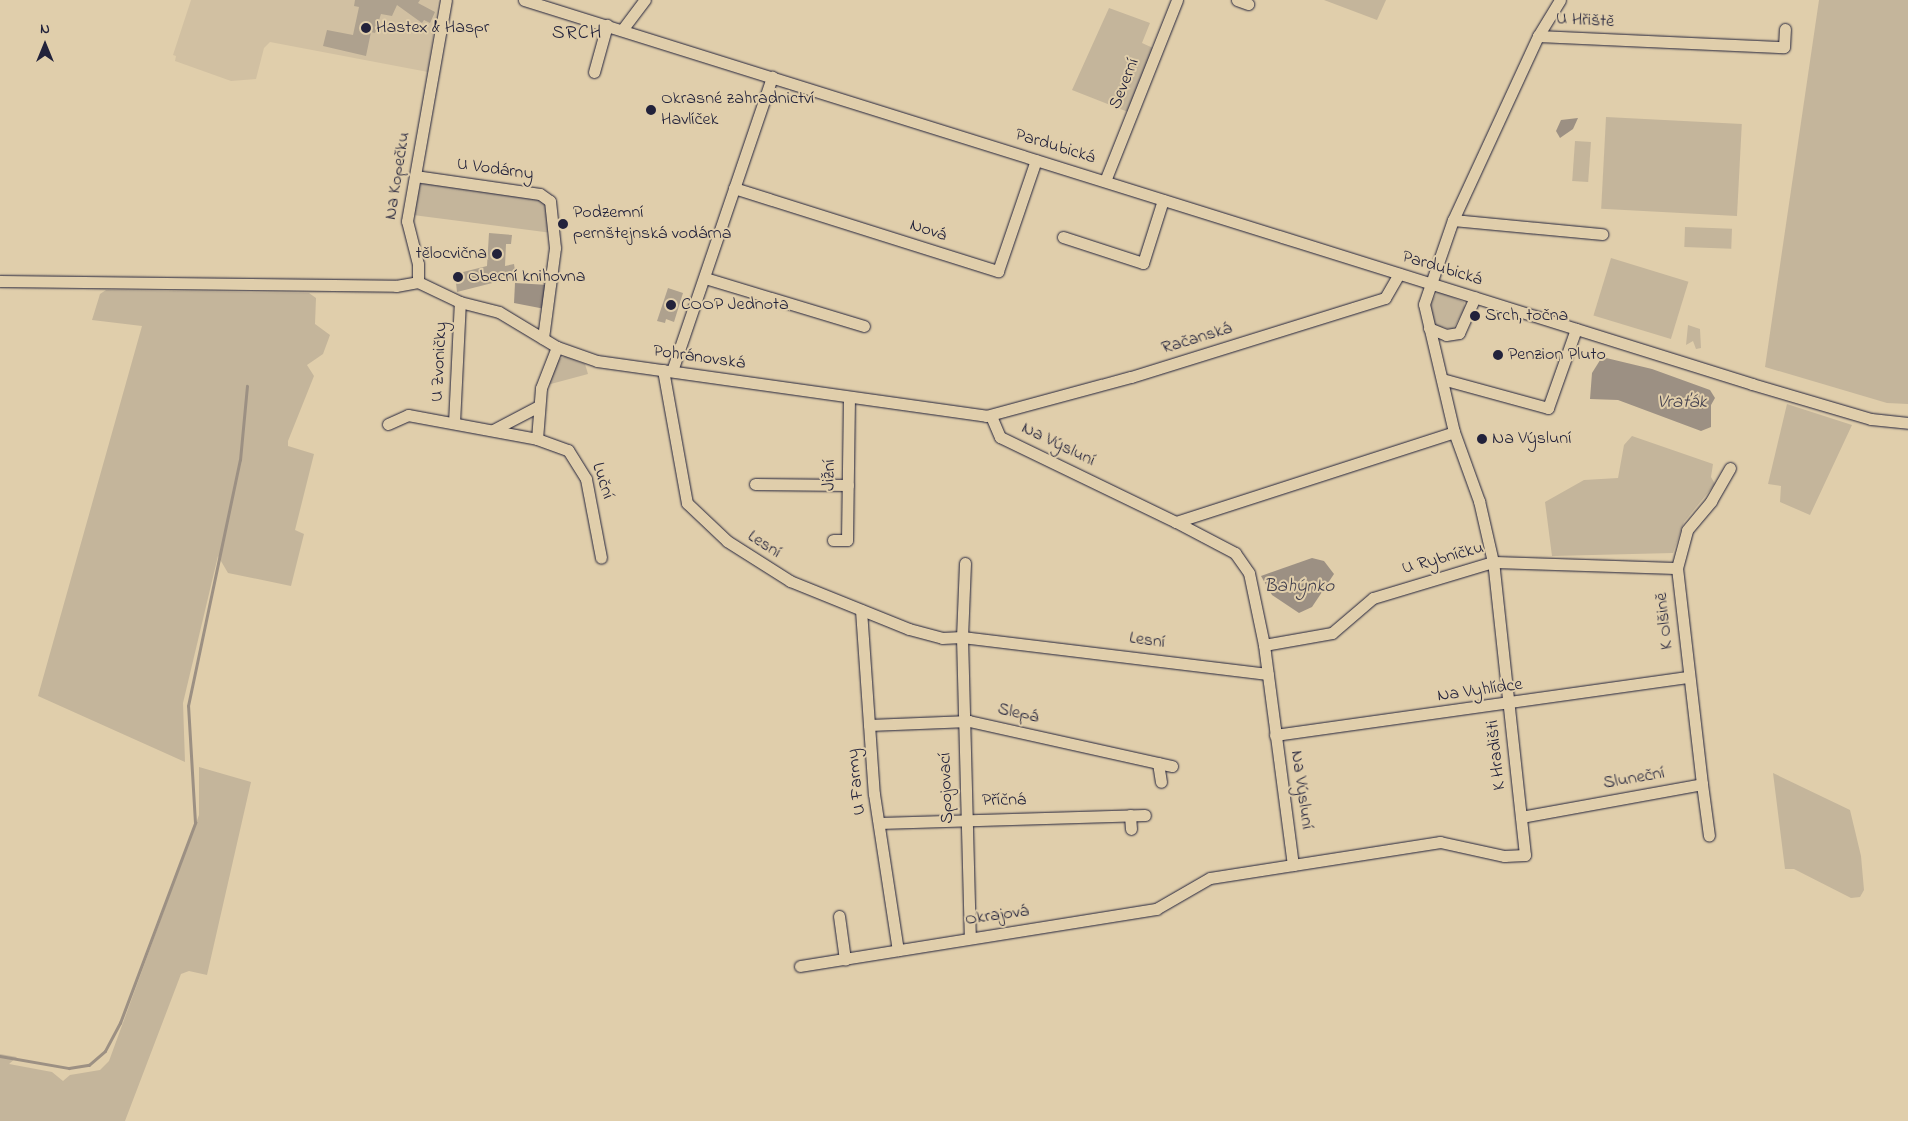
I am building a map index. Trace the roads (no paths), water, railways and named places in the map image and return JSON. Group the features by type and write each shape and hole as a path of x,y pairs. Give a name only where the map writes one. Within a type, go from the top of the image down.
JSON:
{"street":[{"name":"Na Kopečku","path":"418,282 418,264 407,230 446,0"},
{"name":"Pardubická","path":"524,0 772,76 1732,378 1871,419 1908,423"},
{"path":"622,30 645,0"},
{"name":"Severní","path":"1105,181 1178,0"},
{"path":"1538,36 1560,0"},
{"path":"594,72 607,25"},
{"name":"U Hřiště","path":"1430,284 1454,220 1538,36 1784,47 1785,29"},
{"path":"667,370 705,278 772,76"},
{"name":"Nová","path":"734,188 998,271 1036,160"},
{"name":"U Vodárny","path":"415,176 540,194 550,201 555,248 543,338"},
{"path":"1063,237 1143,263 1163,200"},
{"path":"1454,220 1602,234"},
{"name":"Račanská","path":"991,416 1131,378 1385,298 1399,274"},
{"path":"705,278 864,326"},
{"path":"0,282 406,286 418,282"},
{"name":"Pohránovská","path":"418,282 460,302 499,312 557,347 597,361 991,416"},
{"path":"1430,284 1424,307 1454,432 1479,501 1493,562"},
{"path":"1429,328 1446,335 1459,332 1475,297"},
{"name":"U Zvoničky","path":"454,424 460,302"},
{"path":"1442,379 1548,408 1576,329"},
{"path":"537,440 539,406 544,378 557,347"},
{"name":"Lesní","path":"667,370 687,503 757,564 861,610 910,629 942,638 962,637 1268,674"},
{"name":"Jižní","path":"833,540 847,540 849,397"},
{"path":"492,430 539,406"},
{"name":"U Zvoničky","path":"388,424 408,415 537,440"},
{"name":"Na Výsluní","path":"991,416 1000,437 1176,522 1240,558 1248,573 1264,645 1294,865"},
{"path":"1176,522 1454,432"},
{"name":"Luční","path":"537,440 574,456 586,480 601,558"},
{"name":"K Olšině","path":"1702,784 1677,568 1687,530 1711,501 1730,468"},
{"path":"755,484 848,485"},
{"name":"U Rybníčku","path":"1264,645 1332,633 1373,598 1493,562 1677,568"},
{"name":"K Hradišti","path":"1294,865 1440,842 1504,856 1524,855 1510,704 1493,562"},
{"path":"962,637 965,563"},
{"name":"U Farmy","path":"861,610 869,725 879,823 898,950"},
{"name":"Spojovací","path":"962,637 962,722 970,937"},
{"name":"Na Vyhlídce","path":"1275,736 1689,677"},
{"name":"Slepá","path":"869,725 962,722 1172,766"},
{"path":"1158,763 1161,782"},
{"path":"1702,784 1708,836"},
{"name":"Sluneční","path":"1521,817 1702,784"},
{"path":"1130,815 1131,829"},
{"name":"Příčná","path":"879,823 1145,815"},
{"name":"Okrajová","path":"800,966 845,960 970,937 1156,909 1210,878 1294,865"},
{"path":"839,916 845,960"}],"water":[{"path":"1578,118 1573,129 1560,138 1556,131 1561,120"},
{"path":"515,283 548,285 545,309 514,303"},
{"name":"Vraťák","path":"1602,357 1652,369 1710,390 1715,398 1711,405 1711,427 1701,431 1618,400 1590,399 1592,373"},
{"name":"Bahýnko","path":"1312,558 1324,561 1334,574 1312,607 1299,613 1272,595 1261,576"}],"waterway":[{"path":"0,1056 69,1068 89,1065 105,1051 120,1023 195,823 188,706 240,460 247,386"}],"place":[{"name":"Hastex & Haspr","path":"366,28"},
{"name":"Okrasné zahradnictví Havlíček","path":"651,110"},
{"name":"Podzemní pernštejnská vodárna","path":"563,224"},
{"name":"tělocvična","path":"497,254"},
{"name":"Obecní knihovna","path":"458,277"},
{"name":"COOP Jednota","path":"671,305"},
{"name":"Srch, točna","path":"1475,316"},
{"name":"Penzion Pluto","path":"1498,355"},
{"name":"Na Výsluní","path":"1482,439"}],"district":[{"name":"SRCH","path":"577,33"}]}
